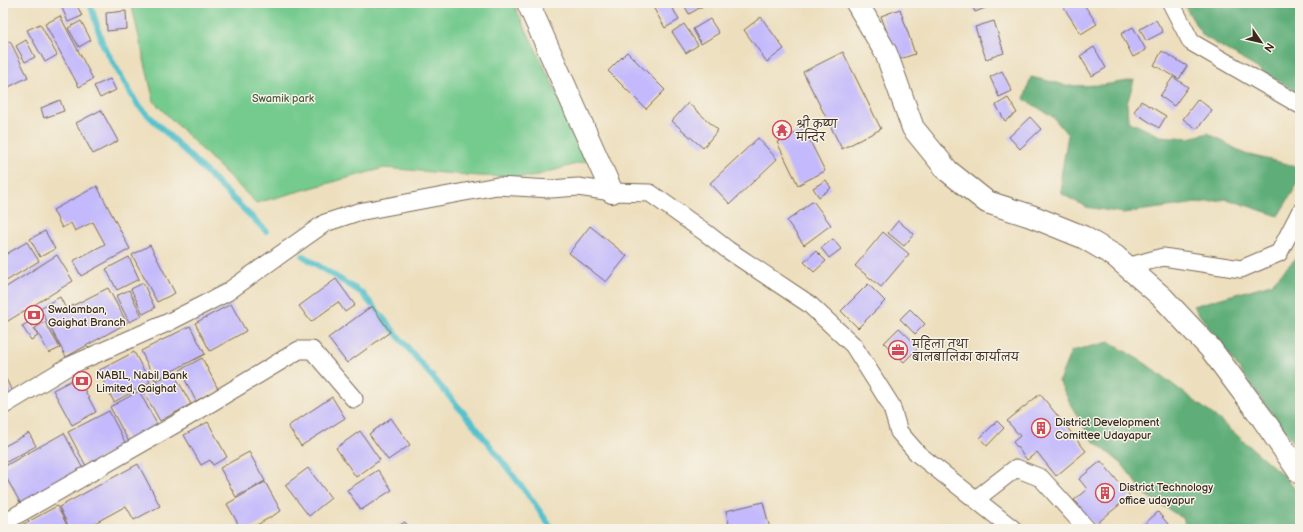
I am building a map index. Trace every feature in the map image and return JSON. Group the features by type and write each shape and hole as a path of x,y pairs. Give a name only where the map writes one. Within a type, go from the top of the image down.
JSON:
{"main road":[{"path":"528,3 612,192"},
{"path":"857,3 886,53 913,128 948,171 987,202 1031,216 1083,237 1115,256 1162,297 1210,348 1263,419 1300,473"}],"street":[{"path":"1171,3 1191,42 1300,105"},
{"path":"3,406 69,366 169,322 226,293 325,223 358,212 497,186 551,189 578,187 612,192 650,193 728,250 809,304 853,345 891,405 898,432 918,454 1013,529"},
{"path":"1127,267 1163,257 1241,269 1279,253 1300,212"},
{"path":"3,524 174,425 299,350 312,350 354,399"},
{"path":"976,499 1016,468 1042,478 1087,529"}],"green space":[{"name":"Swamik park","path":"131,3 513,3 590,160 531,177 479,176 384,168 256,203 154,102"},
{"path":"1183,3 1300,3 1300,94 1202,35"},
{"path":"1031,77 1069,86 1103,85 1134,80 1127,104 1128,121 1160,136 1189,138 1208,133 1245,154 1300,167 1300,180 1278,216 1227,199 1123,213 1086,207 1062,194 1061,176 1068,135 1053,117 1024,99"},
{"path":"1300,254 1300,452 1193,306 1271,284"},
{"path":"1110,342 1146,364 1217,418 1283,475 1300,495 1300,529 1185,529 1184,519 1147,496 1121,463 1091,439 1059,381 1071,351"}],"building":[{"path":"60,3 76,3 82,16 68,22"},
{"path":"660,3 670,3 679,20 665,28 653,7"},
{"path":"683,3 708,3 689,14"},
{"path":"971,3 988,3 990,6 975,12"},
{"path":"1064,3 1083,3 1097,24 1081,34 1062,5"},
{"path":"900,9 915,54 897,60 881,16"},
{"path":"126,11 127,29 107,31 106,13"},
{"path":"60,16 93,79 79,87 45,24"},
{"path":"761,17 784,49 767,62 744,30"},
{"path":"710,19 719,33 701,44 693,29"},
{"path":"1156,20 1163,32 1146,41 1140,29"},
{"path":"81,21 91,40 79,47 68,28"},
{"path":"994,21 1004,53 986,59 975,27"},
{"path":"40,24 57,55 45,62 27,30"},
{"path":"684,24 698,45 686,53 672,32"},
{"path":"1133,27 1146,50 1133,57 1121,34"},
{"path":"26,40 35,57 25,62 16,46"},
{"path":"10,41 28,77 3,90 3,45"},
{"path":"1094,47 1106,68 1092,76 1080,56"},
{"path":"1162,51 1187,66 1179,79 1154,65"},
{"path":"627,52 665,90 646,109 608,71"},
{"path":"843,52 881,129 842,149 803,72"},
{"path":"1002,71 1012,91 999,97 990,77"},
{"path":"1173,77 1188,87 1174,106 1160,96"},
{"path":"110,79 116,90 100,98 94,86"},
{"path":"1008,98 1017,113 1005,121 996,105"},
{"path":"1198,99 1212,110 1197,129 1183,119"},
{"path":"60,100 64,111 44,118 41,108"},
{"path":"1141,101 1166,116 1159,128 1134,112"},
{"path":"688,103 718,130 703,148 672,121"},
{"path":"101,110 118,141 93,154 76,123"},
{"path":"1030,117 1041,129 1020,149 1009,137"},
{"path":"804,129 825,171 798,185 777,142"},
{"path":"758,138 777,159 730,204 710,183"},
{"path":"826,180 831,188 819,197 813,188"},
{"path":"97,186 130,249 81,276 73,261 105,244 93,222 75,231 71,223 62,228 53,210"},
{"path":"813,201 831,225 804,245 787,221"},
{"path":"898,221 914,234 904,246 888,233"},
{"path":"590,226 627,256 606,282 569,253"},
{"path":"45,231 55,249 40,257 30,239"},
{"path":"883,232 909,254 881,287 855,266"},
{"path":"833,239 841,249 829,258 821,248"},
{"path":"27,242 39,261 3,283 3,256"},
{"path":"150,245 175,293 157,302 132,255"},
{"path":"816,251 826,261 814,272 804,262"},
{"path":"57,255 73,281 3,324 3,289"},
{"path":"129,257 139,279 117,290 106,269"},
{"path":"336,279 355,305 345,312 338,302 311,322 299,306"},
{"path":"143,283 155,308 143,314 131,289"},
{"path":"868,284 885,301 858,328 841,311"},
{"path":"108,288 127,323 66,357 40,308 60,297 66,309"},
{"path":"129,290 142,316 129,322 116,296"},
{"path":"231,304 246,331 210,351 195,323"},
{"path":"372,306 390,332 347,363 328,338"},
{"path":"910,309 925,324 915,334 900,319"},
{"path":"29,322 38,336 31,340 22,326"},
{"path":"45,322 60,348 49,353 35,328"},
{"path":"190,326 205,354 155,380 141,351"},
{"path":"899,328 919,347 904,362 884,343"},
{"path":"134,352 150,382 114,402 98,371"},
{"path":"202,358 218,389 196,401 180,370"},
{"path":"173,372 191,404 160,421 142,389"},
{"path":"3,373 14,395 3,401"},
{"path":"78,377 96,412 72,425 53,390"},
{"path":"139,391 158,426 129,442 110,407"},
{"name":"District Development Comittee Udayapur","path":"1040,394 1086,451 1056,476 1037,452 1027,460 1013,442 1020,436 1007,421"},
{"path":"332,397 345,418 301,446 288,426"},
{"path":"109,411 126,444 86,466 68,432"},
{"path":"391,418 410,445 388,460 369,434"},
{"path":"997,421 1004,428 987,446 980,438"},
{"path":"208,422 227,457 213,465 210,460 201,465 184,435"},
{"path":"360,431 380,460 356,477 336,448"},
{"path":"29,433 36,446 3,464 3,447"},
{"path":"64,433 83,469 21,504 3,472 3,467"},
{"path":"249,452 265,481 236,497 220,468"},
{"name":"District Technology office udayapur","path":"1101,461 1130,496 1095,525 1086,515 1081,519 1073,510 1079,505 1074,500 1087,489 1079,479"},
{"path":"138,464 160,506 134,520 126,506 84,529 70,529 59,507"},
{"path":"308,468 331,498 309,516 285,485"},
{"path":"378,470 392,490 361,510 347,490"},
{"path":"265,482 281,511 250,529 241,529 227,504"},
{"path":"763,502 770,529 730,529 726,511"},
{"path":"57,506 69,529 24,529 22,525"},
{"path":"1158,512 1172,529 1144,529 1142,526"},
{"path":"405,522 410,529 394,529"}],"waterway":[{"path":"90,3 103,45 137,104 266,231"},
{"path":"303,256 362,293 475,426 532,500 552,529"}],"place":[{"name":"श्री कृष्ण मन्दिर","path":"782,130"},
{"name":"Swalamban, Gaighat Branch","path":"34,315"},
{"name":"महिला तथा बालबालिका कार्यालय","path":"898,350"},
{"name":"NABIL, Nabil Bank Limited, Gaighat","path":"82,381"},
{"name":"District Development Comittee Udayapur","path":"1041,428"},
{"name":"District Technology office udayapur","path":"1105,493"}]}
